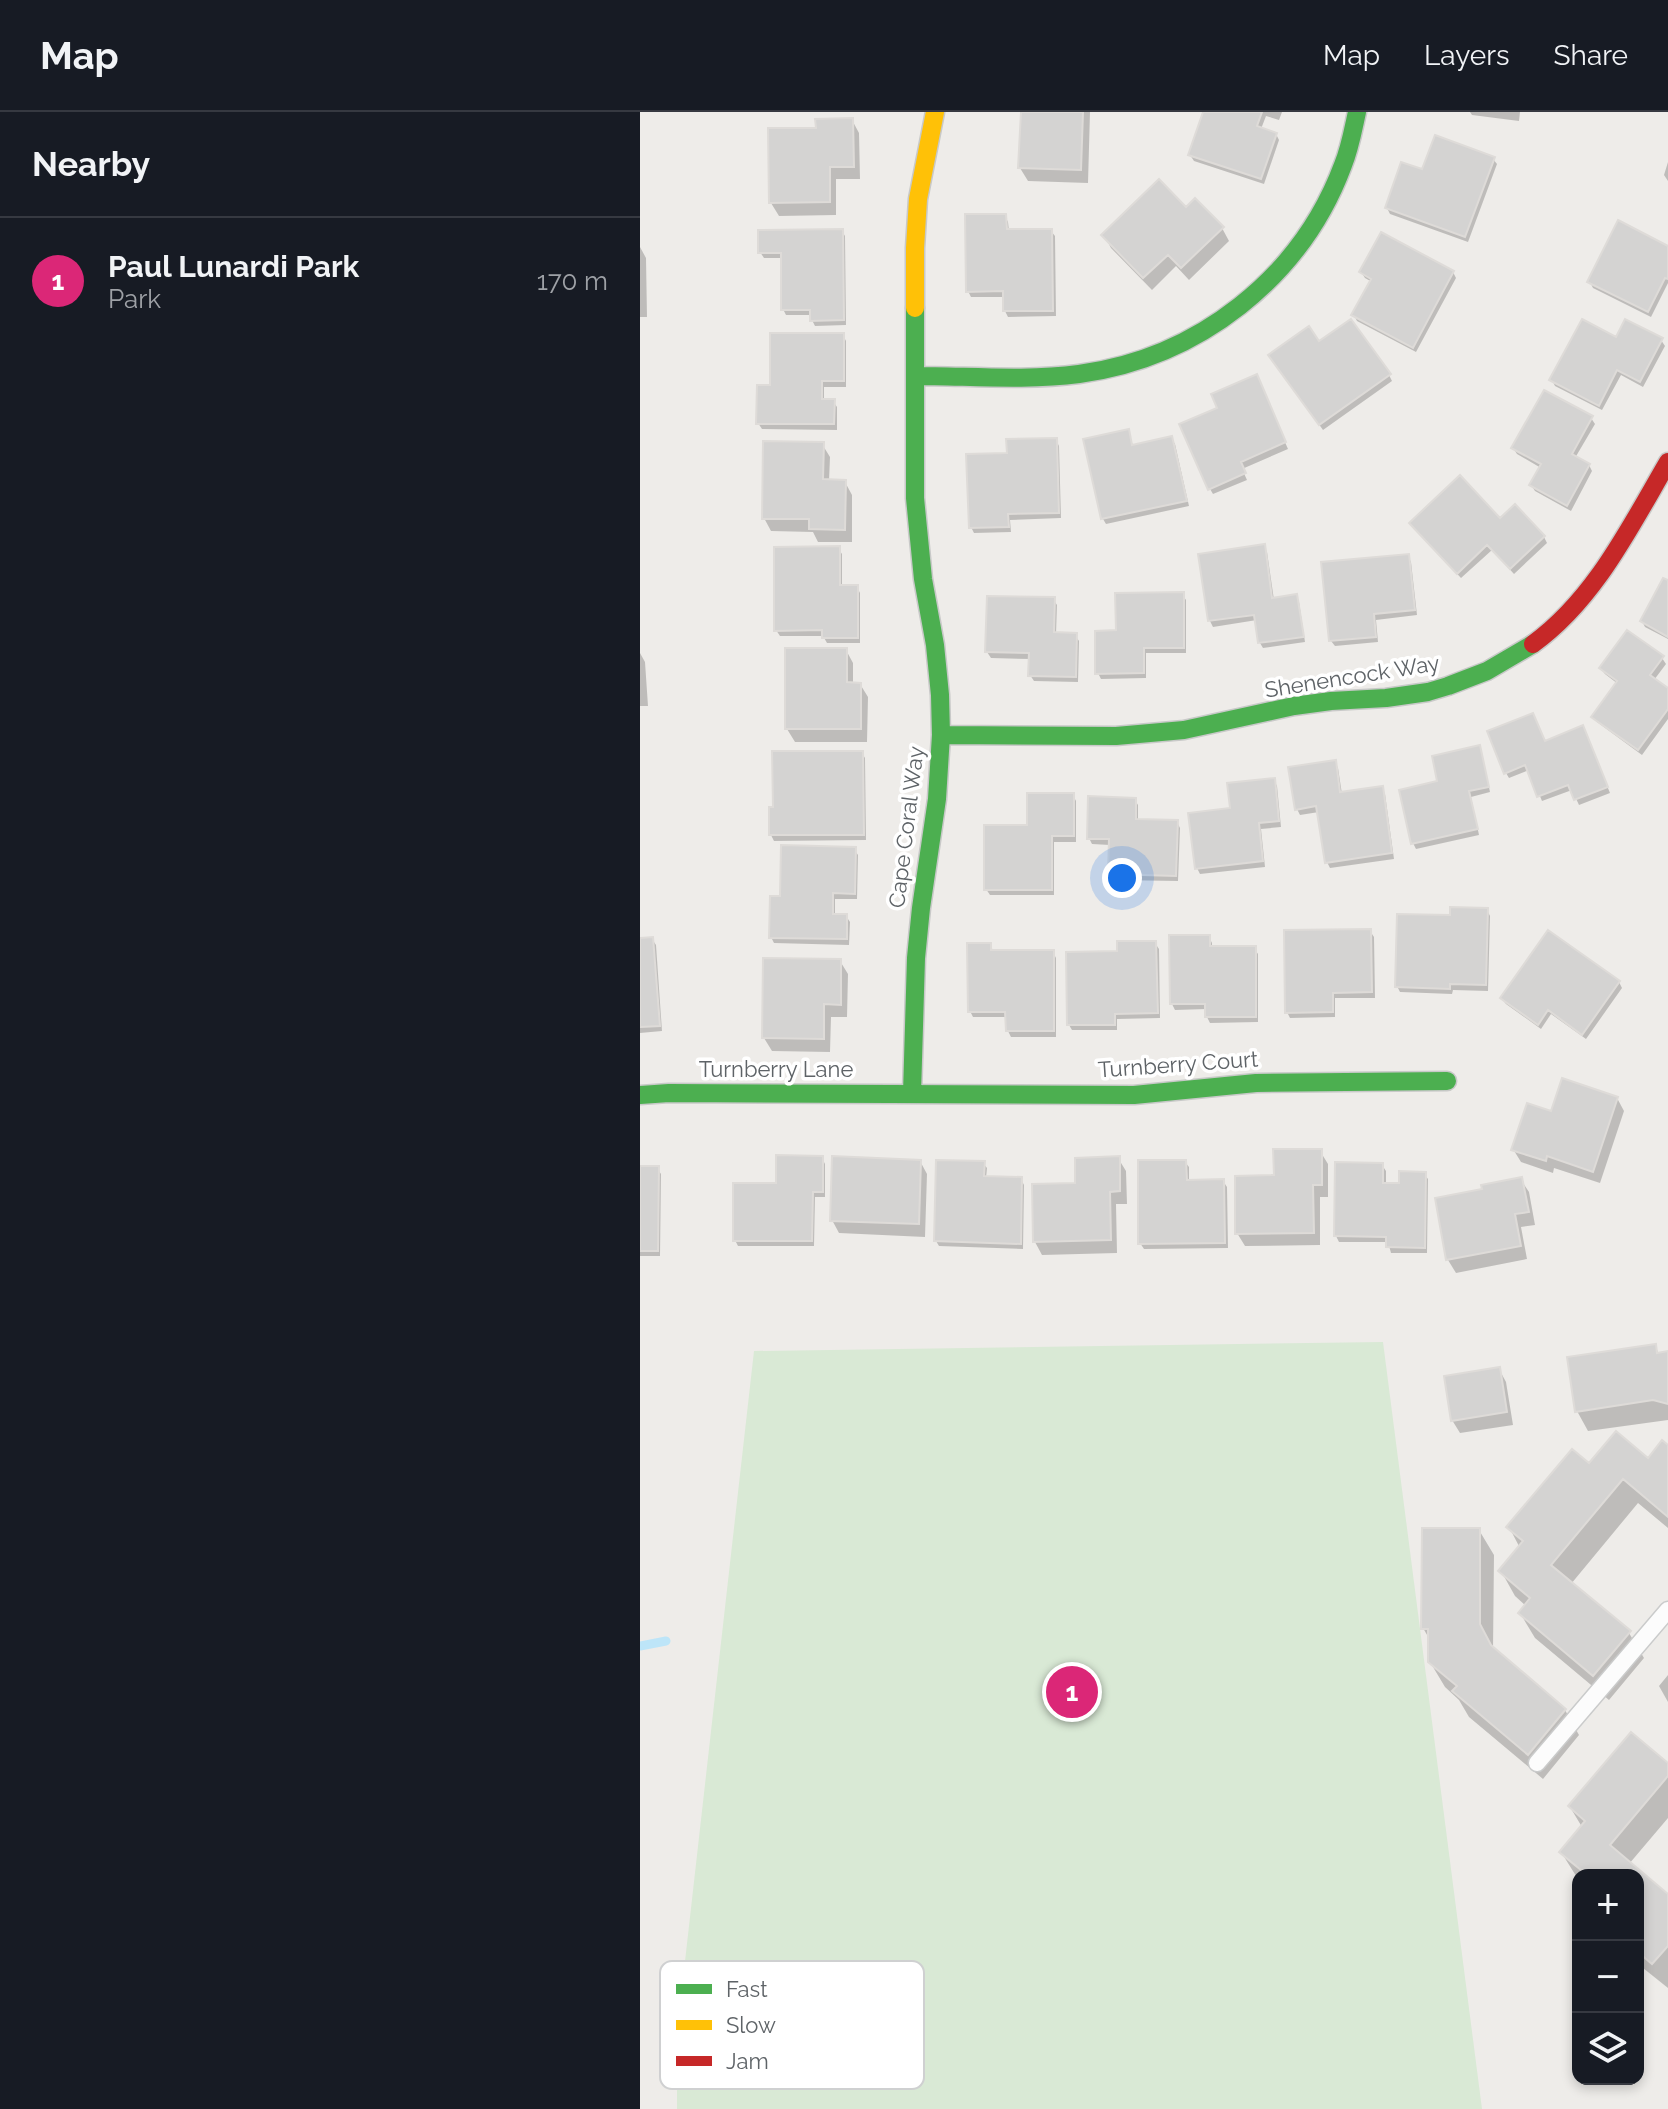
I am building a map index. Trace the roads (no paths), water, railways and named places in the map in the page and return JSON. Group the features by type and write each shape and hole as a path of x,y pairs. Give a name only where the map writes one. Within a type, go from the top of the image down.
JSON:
{"street":[{"name":"Cape Coral Way","path":"912,1094 916,958 937,799 941,735 935,645 923,579 915,498 915,248 918,199 935,112"},
{"path":"915,376 1041,377 1081,374 1120,367 1161,353 1199,334 1240,308 1299,246 1342,168 1357,112"},
{"name":"Shenencock Way","path":"941,735 1110,736 1163,733 1311,703 1421,694 1477,677 1523,651 1565,617 1616,549 1668,462"},
{"name":"Turnberry Court","path":"912,1094 1134,1095 1256,1083 1447,1081"},
{"name":"Turnberry Lane","path":"640,1095 912,1094"}],"lane":[{"path":"1537,1763 1668,1610"}],"waterway":[{"path":"640,1646 666,1641"}],"place":[{"name":"Paul Lunardi Park","path":"1072,1692"}]}
